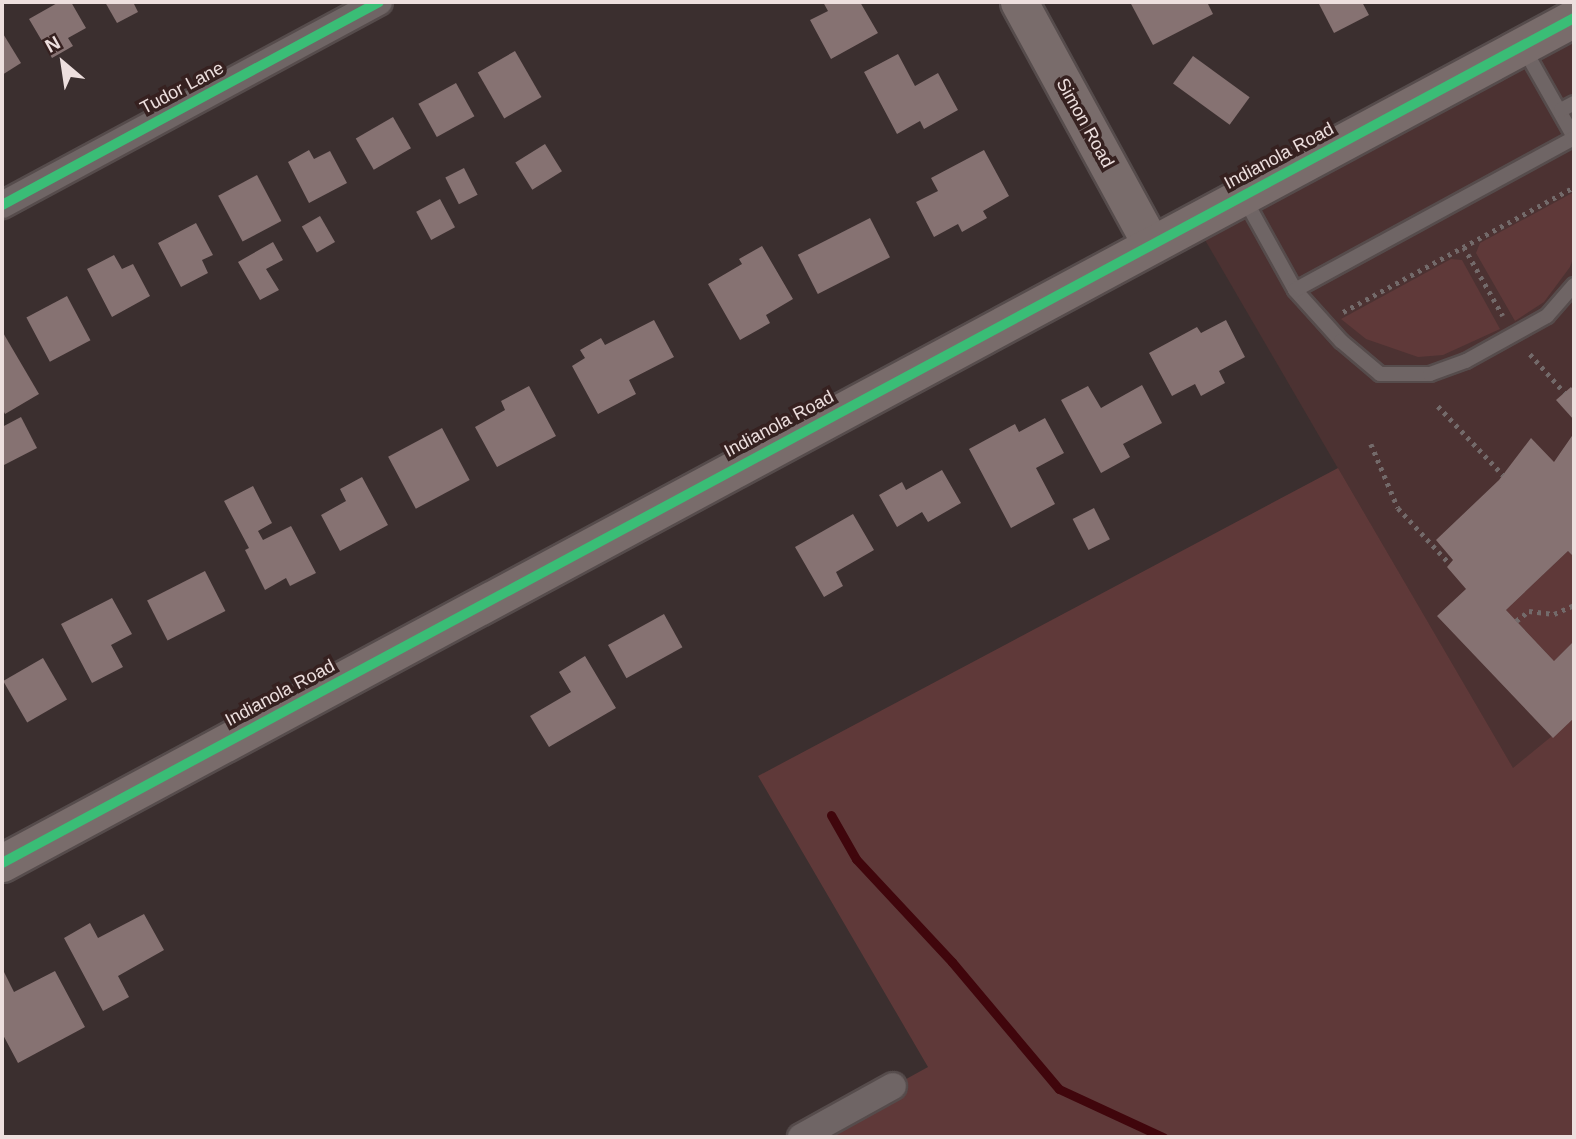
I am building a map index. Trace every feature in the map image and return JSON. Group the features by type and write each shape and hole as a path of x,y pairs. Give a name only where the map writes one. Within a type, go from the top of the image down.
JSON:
{"street":[{"name":"Tudor Lane","path":"2,205 379,2"},
{"name":"Simon Road","path":"1019,2 1151,244"},
{"name":"Indianola Road","path":"2,863 1574,18"},
{"path":"801,1137 893,1086"}],"lane":[{"path":"1295,290 1574,138 1568,107 1523,46"},
{"path":"1242,195 1295,290 1324,322 1380,374 1430,374 1466,361 1547,316 1574,285"}],"path":[{"path":"1324,322 1574,187"},
{"path":"1464,247 1508,324"},
{"path":"1530,354 1564,393"},
{"path":"1438,405 1503,475"},
{"path":"1371,444 1398,508 1450,564"},
{"path":"1516,621 1529,611 1554,614 1574,605"}],"shaded area":[{"path":"1574,18 1574,874 1194,221"},
{"path":"1574,192 1574,256 1570,267 1544,302 1515,321 1476,253 1480,243"},
{"path":"1451,259 1462,260 1500,329 1443,355 1418,357 1366,339 1341,319"},
{"path":"1338,468 1513,768 1574,718 1574,1137 801,1137 928,1067 758,776"},
{"path":"1568,551 1574,557 1574,641 1554,661 1506,610"}],"building":[{"path":"59,2 71,2 86,28 68,38 73,46 52,58 29,19"},
{"path":"105,2 133,2 138,12 117,23"},
{"path":"823,2 860,2 878,33 831,59 810,20 828,11"},
{"path":"1130,2 1207,2 1213,14 1153,45"},
{"path":"1318,2 1362,2 1369,15 1334,33"},
{"path":"2,32 21,63 2,75"},
{"path":"515,51 542,97 504,118 478,72"},
{"path":"898,54 915,86 938,73 958,110 924,129 920,121 897,134 864,72"},
{"path":"1193,56 1250,97 1230,125 1173,84"},
{"path":"456,83 474,116 437,137 418,104"},
{"path":"393,117 411,148 374,170 356,138"},
{"path":"545,144 562,171 532,190 515,163"},
{"path":"309,150 314,159 330,151 347,183 309,203 288,162"},
{"path":"984,150 1009,196 983,211 987,218 962,232 958,224 934,237 916,202 938,191 931,178"},
{"path":"464,168 478,195 459,204 445,178"},
{"path":"257,175 281,221 243,242 218,196"},
{"path":"440,199 455,227 431,240 416,212"},
{"path":"320,216 335,242 317,252 302,226"},
{"path":"870,218 890,257 818,294 798,255"},
{"path":"196,223 213,255 202,260 208,273 181,287 158,243"},
{"path":"273,242 283,260 266,269 279,290 260,300 238,262"},
{"path":"762,246 793,299 766,315 770,323 740,340 708,284 742,264 739,259"},
{"path":"114,255 122,269 133,264 150,296 112,317 87,269"},
{"path":"67,296 90,340 50,362 26,318"},
{"path":"654,320 674,357 629,380 636,394 598,414 572,366 585,358 580,350 601,338 605,345"},
{"path":"1226,320 1245,357 1219,371 1225,383 1201,396 1195,384 1172,396 1149,353 1197,327 1201,333"},
{"path":"2,331 39,394 5,414 2,408"},
{"path":"1142,385 1162,423 1123,444 1130,457 1101,473 1061,400 1088,386 1101,408"},
{"path":"529,386 556,436 497,467 475,427 505,410 501,401"},
{"path":"1571,387 1574,391 1574,420 1556,400"},
{"path":"21,417 37,448 4,465 2,427"},
{"path":"1045,418 1064,453 1036,468 1055,504 1011,528 969,449 1015,424 1019,432"},
{"path":"442,428 470,480 416,509 388,457"},
{"path":"1574,433 1574,557 1568,551 1506,610 1554,661 1574,641 1574,718 1553,738 1437,616 1466,589 1447,567 1453,560 1436,540 1499,480 1531,438 1554,462"},
{"path":"942,470 961,503 928,522 922,512 897,527 879,495 902,482 906,490"},
{"path":"362,477 388,525 340,551 321,515 346,501 340,489"},
{"path":"253,486 272,523 258,531 263,540 291,526 316,573 290,586 286,578 265,590 245,550 249,548 224,501"},
{"path":"1094,508 1110,539 1089,550 1073,519"},
{"path":"853,514 874,550 836,572 843,586 824,597 795,547"},
{"path":"205,571 225,611 168,641 147,601"},
{"path":"112,598 132,634 111,645 123,667 92,683 61,624"},
{"path":"664,614 682,647 626,678 608,645"},
{"path":"585,656 616,708 549,747 530,716 571,692 559,672"},
{"path":"43,658 67,700 27,723 3,681"},
{"path":"144,914 164,950 118,976 129,997 103,1011 64,938 90,923 98,938"},
{"path":"2,968 14,992 55,971 85,1027 18,1063 2,1033"}],"waterway":[{"path":"831,815 856,859 952,962 1059,1089 1163,1137"}],"cycle path":[{"path":"2,205 379,2"},
{"path":"2,863 1574,18"}]}
